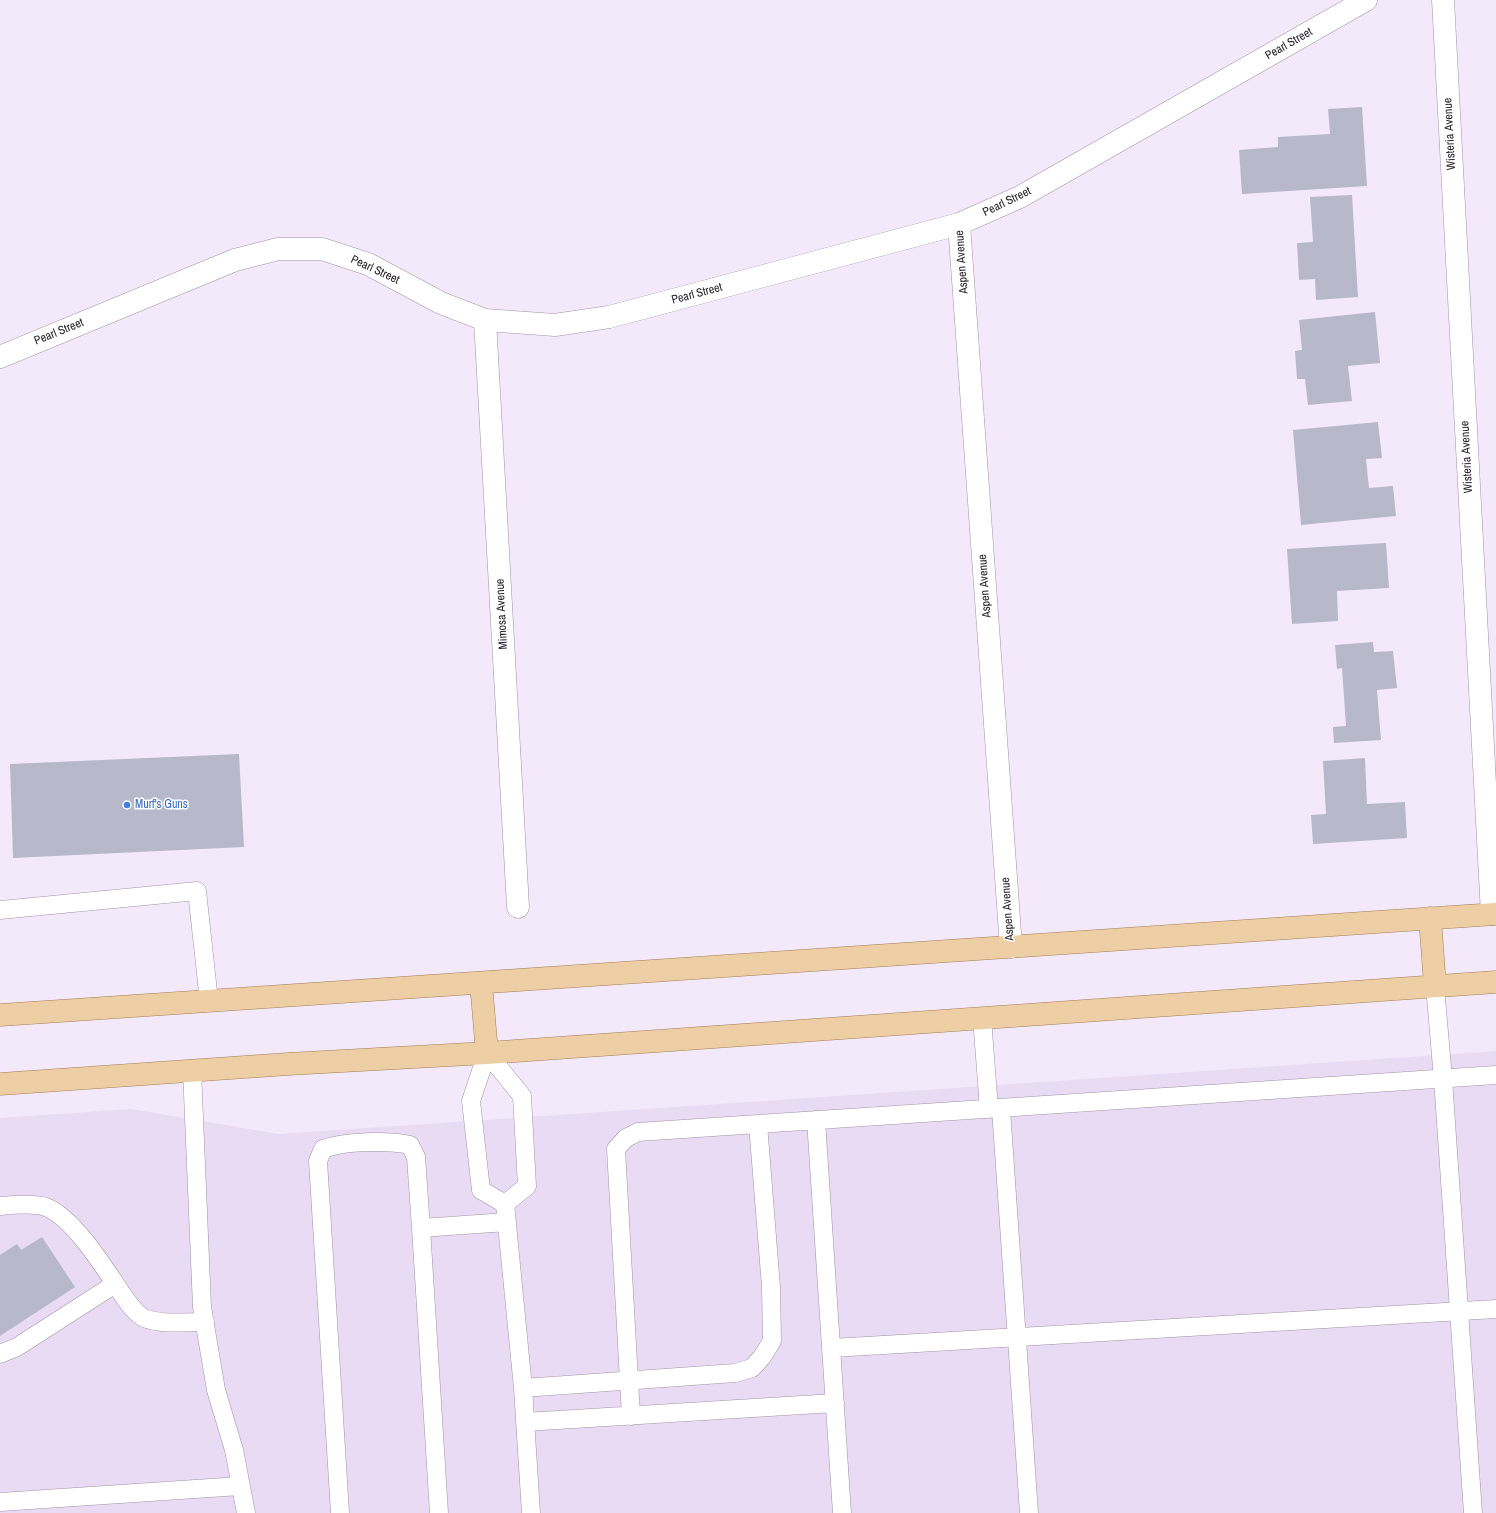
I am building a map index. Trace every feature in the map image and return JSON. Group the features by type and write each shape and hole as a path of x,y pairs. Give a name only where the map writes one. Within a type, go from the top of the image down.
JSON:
{"main road":[{"path":"0,1015 1494,914"},
{"path":"1430,918 1435,986"},
{"path":"0,1084 192,1070 487,1053 1496,982"},
{"path":"481,983 487,1053"}],"street":[{"name":"Pearl Street","path":"0,357 235,260 278,249 322,249 368,264 441,303 485,320 555,324 609,317 959,224 1020,197 1366,0"},
{"name":"Wisteria Avenue","path":"1443,0 1494,914"},
{"name":"Aspen Avenue","path":"959,224 1011,947"},
{"name":"Mimosa Avenue","path":"485,320 518,907"}],"lane":[{"path":"0,910 197,891 209,1001"},
{"path":"1435,986 1460,1312 1473,1513"},
{"path":"982,1018 995,1109 1017,1338 1029,1513"},
{"path":"487,1053 471,1100 481,1190 505,1204"},
{"path":"487,1053 522,1096 527,1186 505,1204"},
{"path":"192,1070 202,1307 216,1390 234,1450 246,1513"},
{"path":"631,1416 616,1149 626,1138 638,1132 1496,1075"},
{"path":"816,1120 842,1513"},
{"path":"523,1388 735,1373 752,1368 762,1357 772,1341 770,1287 758,1124"},
{"path":"340,1513 318,1161 323,1149 334,1145 396,1142 410,1145 416,1157 439,1513"},
{"path":"505,1204 523,1388 531,1513"},
{"path":"0,1206 45,1206 64,1219 96,1253 127,1301 143,1318 158,1321 205,1322"},
{"path":"421,1228 507,1222"},
{"path":"0,1354 17,1346 116,1284"},
{"path":"832,1348 1496,1309"},
{"path":"525,1422 835,1403"},
{"path":"0,1502 240,1486"}],"shaded area":[{"path":"1496,1051 1496,1513 0,1513 0,1118 131,1109 279,1134"}],"building":[{"path":"1362,107 1367,186 1242,194 1239,150 1278,147 1278,137 1330,134 1328,109"},
{"path":"1352,195 1358,297 1316,300 1315,279 1299,280 1297,243 1313,242 1310,197"},
{"path":"1375,312 1380,363 1348,366 1352,401 1308,405 1305,379 1297,379 1295,351 1302,350 1299,320"},
{"path":"1378,422 1382,458 1366,459 1369,488 1393,486 1396,516 1301,525 1293,430"},
{"path":"1386,543 1389,588 1337,591 1338,621 1292,624 1287,549"},
{"path":"1373,642 1374,652 1393,651 1397,688 1377,690 1381,740 1334,743 1333,727 1346,726 1342,668 1337,669 1335,645"},
{"name":"Murf's Guns","path":"239,754 244,847 13,858 10,764"},
{"path":"1365,758 1367,804 1405,802 1407,838 1313,844 1311,815 1326,814 1323,761"},
{"path":"42,1237 75,1287 0,1336 0,1255 17,1244 21,1250"}],"place":[{"name":"Murf's Guns","path":"127,805"}]}
